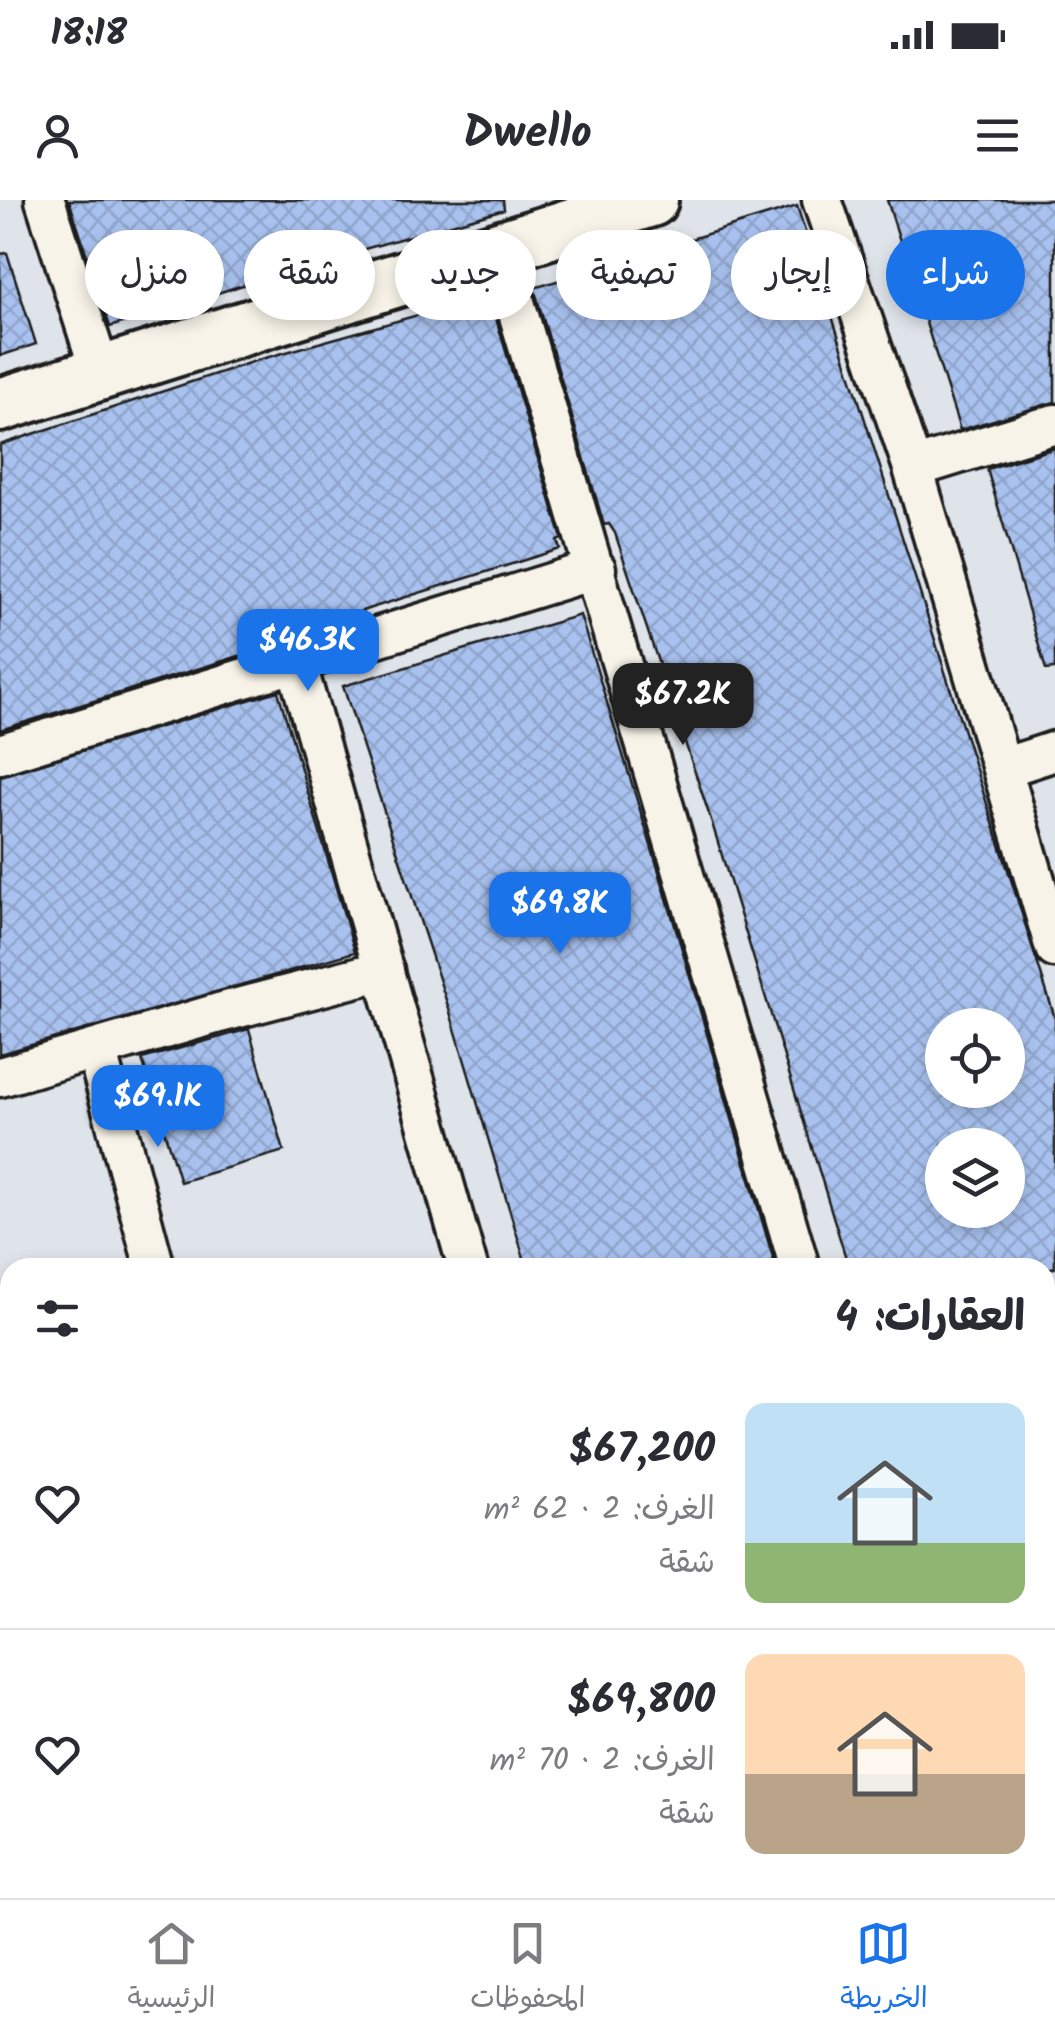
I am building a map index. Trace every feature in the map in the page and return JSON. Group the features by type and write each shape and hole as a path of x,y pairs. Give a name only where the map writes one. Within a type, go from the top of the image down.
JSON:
{"street":[{"path":"45,200 101,374"},
{"path":"536,236 651,200"},
{"path":"822,200 913,468 1055,948"},
{"path":"0,406 395,281"},
{"path":"521,320 797,1258"},
{"path":"913,468 1055,424"},
{"path":"0,754 596,569"},
{"path":"296,662 465,1258"},
{"path":"1003,768 1055,751"},
{"path":"0,1077 384,970"},
{"path":"96,1049 152,1258"}],"building":[{"path":"69,200 503,200 504,209 431,230 395,230 395,240 375,246 375,230 244,230 244,285 224,291 224,230 85,230 85,250"},
{"path":"887,200 1055,200 1055,402 960,430 925,320 1025,320 1025,230 897,230"},
{"path":"797,206 805,230 731,230 731,320 833,320 1055,1018 1055,1258 846,1258 711,820 609,524 604,525 536,287 556,281 556,320 711,320 711,233"},
{"path":"7,253 36,344 0,356 0,254"},
{"path":"108,320 132,320 110,327"},
{"path":"400,320 496,320 562,539 557,541 560,549 371,608 264,644 265,648 0,730 0,445 258,360"},
{"path":"1055,448 1055,669 1046,670 987,469"},
{"path":"580,615 773,1258 524,1258 450,1012 343,686"},
{"path":"278,691 355,952 0,1054 0,776"},
{"path":"249,1029 284,1151 180,1182 142,1059"}]}
